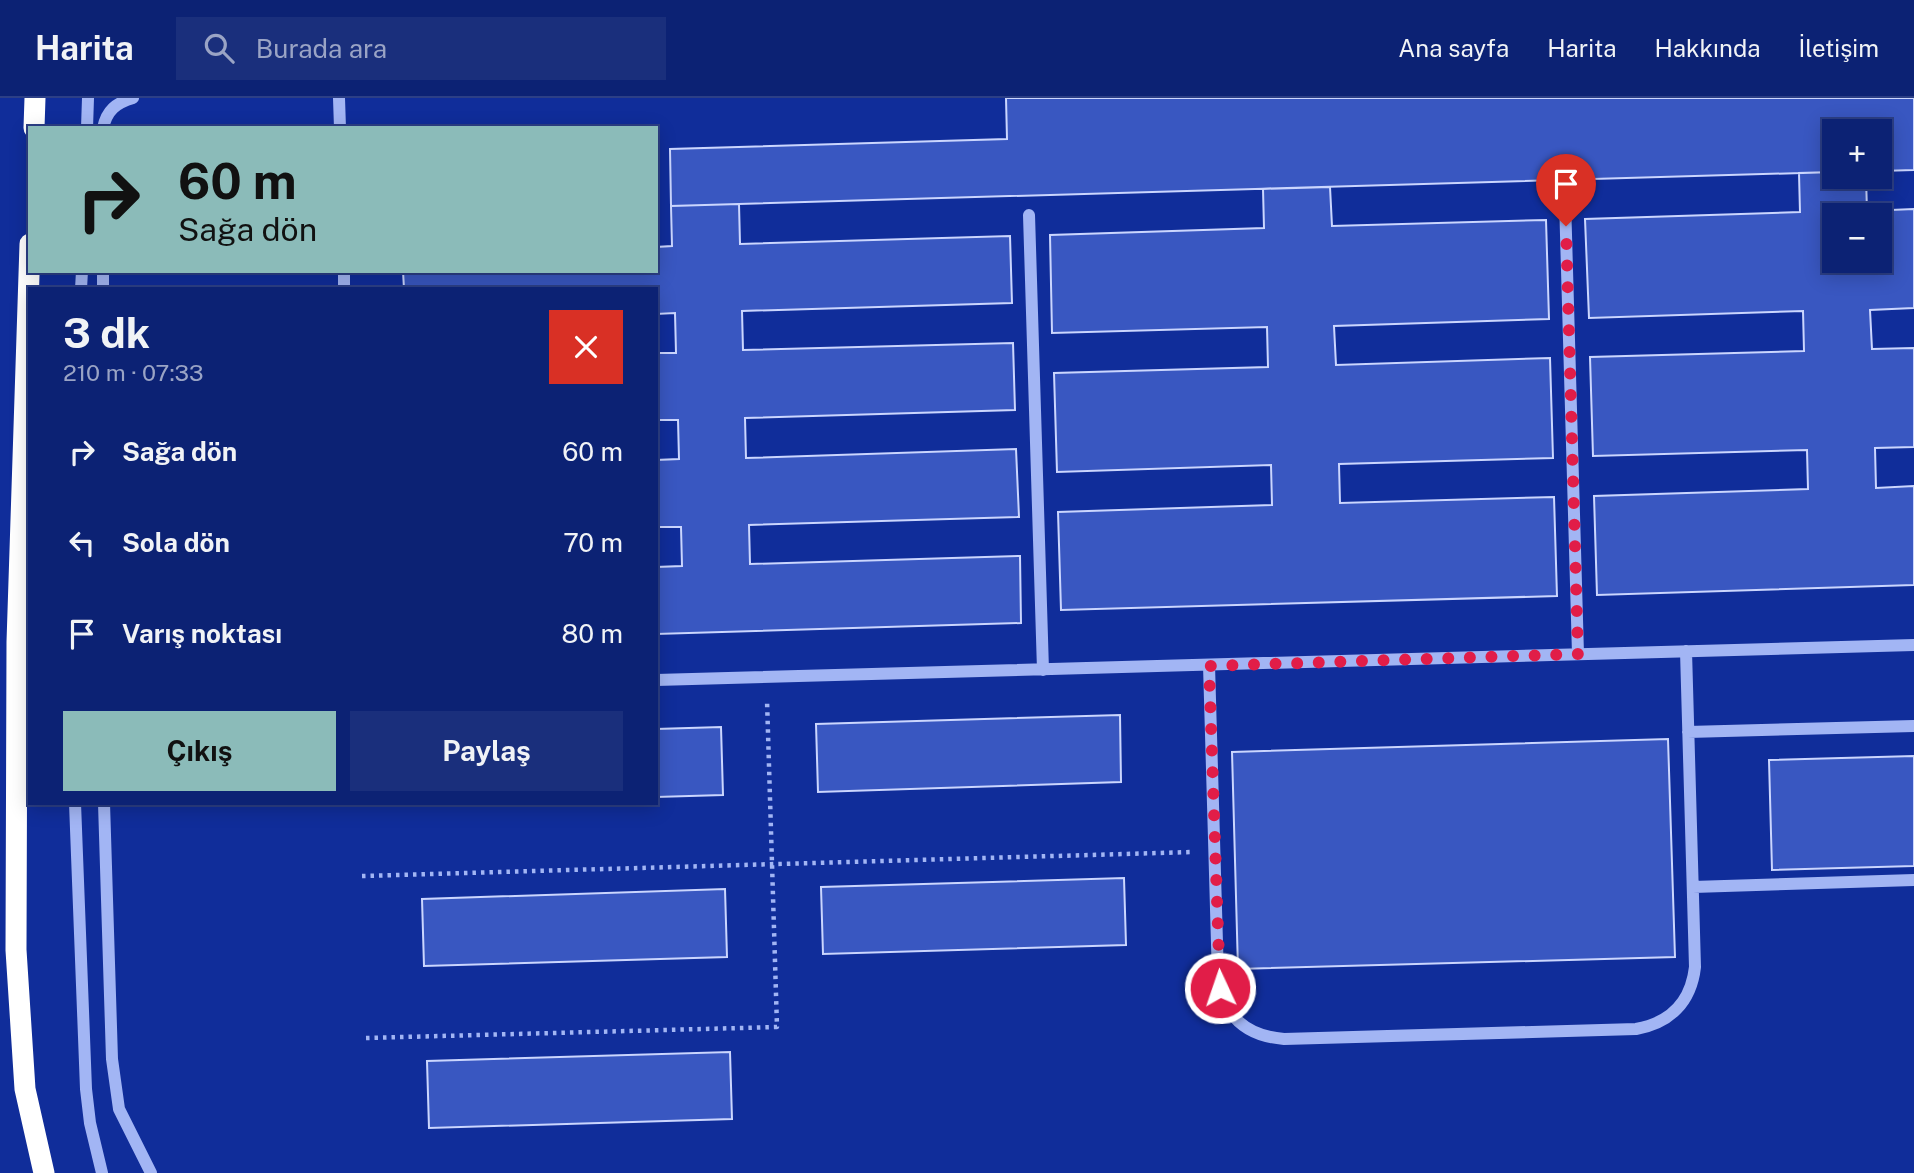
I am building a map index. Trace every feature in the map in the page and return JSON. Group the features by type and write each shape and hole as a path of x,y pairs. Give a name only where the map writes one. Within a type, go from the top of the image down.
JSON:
{"highway":[{"path":"34,126 35,98"},
{"path":"28,305 17,642 16,950 25,1089 44,1173"}],"lane":[{"path":"87,126 88,98"},
{"path":"104,126 112,108 121,101 132,98"},
{"path":"339,98 340,126"},
{"path":"1565,200 1578,654"},
{"path":"1029,215 1043,670"},
{"path":"658,680 1914,645"},
{"path":"1209,666 1219,978 1223,999 1235,1018 1252,1032 1284,1039 1636,1029 1667,1018 1684,1002 1693,980 1686,651"},
{"path":"1688,732 1914,726"},
{"path":"75,805 86,1089 89,1123 102,1173"},
{"path":"104,805 112,1059 119,1109 150,1173"},
{"path":"1693,887 1914,880"}],"path":[{"path":"366,1038 777,1027 767,678"},
{"path":"362,876 1215,851"}],"building":[{"path":"1006,98 1914,98 1914,170 1892,171 1892,119 1822,119 1822,172 671,206 670,149 1007,139"},
{"path":"1822,172 1822,189 1866,189 1867,203 1822,203 1822,273 1892,273 1892,210 1914,209 1914,308 1870,310 1872,349 1914,348 1914,447 1875,448 1876,488 1914,486 1914,585 1597,595 1594,496 1808,489 1807,450 1593,456 1590,357 1804,351 1803,311 1589,318 1585,219 1800,212 1799,173"},
{"path":"1330,187 1332,226 1546,220 1549,319 1334,326 1336,365 1550,358 1553,458 1339,464 1340,503 1554,497 1557,596 1061,610 1058,512 1272,505 1271,465 1057,472 1054,373 1268,367 1267,327 1052,333 1050,235 1264,228 1263,189"},
{"path":"739,204 740,244 1010,236 1012,303 742,311 743,350 1013,343 1015,410 745,418 746,458 1016,449 1019,517 749,525 750,564 1020,556 1021,623 658,634 658,567 682,566 681,527 658,527 658,460 679,459 678,420 658,420 658,353 676,353 675,313 658,314 658,287 404,287 403,273 658,273 658,247 672,246 671,206"},
{"path":"1120,715 1121,782 818,792 816,724"},
{"path":"721,727 723,795 658,797 658,729"},
{"path":"1668,739 1675,957 1238,969 1232,752"},
{"path":"1914,756 1914,866 1772,870 1769,760"},
{"path":"1124,878 1126,945 823,954 821,887"},
{"path":"725,889 727,957 424,966 422,899"},
{"path":"730,1052 732,1119 429,1128 427,1061"}],"route":[{"path":"1220,988 1209,666 1578,654 1566,226"}]}
